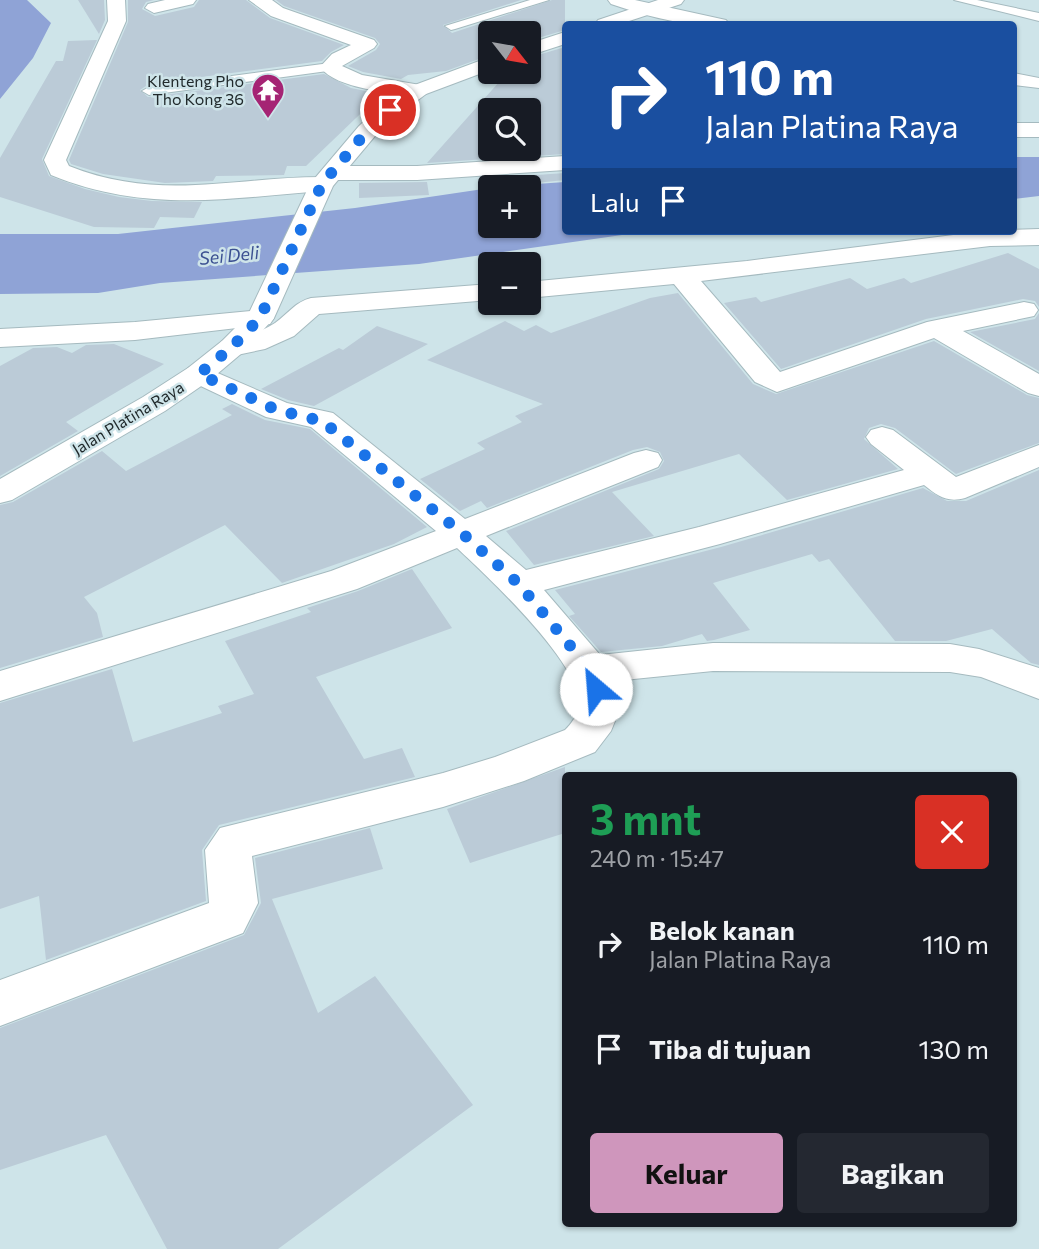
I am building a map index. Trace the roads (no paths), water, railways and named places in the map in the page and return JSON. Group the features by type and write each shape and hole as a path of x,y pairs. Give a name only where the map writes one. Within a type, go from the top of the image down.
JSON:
{"street":[{"path":"117,0 117,21 55,160 59,170 92,185 140,194 322,188 417,173 562,163"},
{"path":"154,8 187,0"},
{"path":"258,0 283,15 367,44 339,58 330,67 335,73 419,90"},
{"path":"617,0 647,10 704,21"},
{"path":"613,21 675,0"},
{"path":"541,46 562,39"},
{"name":"Jalan Platina Raya","path":"0,494 154,404 199,374 232,347 263,312 322,188 377,121 419,90 478,68"},
{"path":"1017,130 1039,130"},
{"path":"350,153 562,148"},
{"path":"541,289 747,270 990,237 1039,237"},
{"path":"681,275 766,376 777,383 937,328 1024,310"},
{"path":"232,347 255,343 284,330 311,306 478,293"},
{"path":"0,338 135,331 263,312"},
{"path":"937,328 1039,387"},
{"path":"0,1003 226,918 234,903 228,850 236,841 443,790 509,769 580,741 590,731 600,706 591,671 519,584 463,534 322,421 277,410 199,374"},
{"path":"882,437 949,490 957,491 1039,455"},
{"path":"0,686 344,580 646,460"},
{"path":"519,584 707,536 929,474"},
{"path":"591,671 654,660 693,657 917,660 954,657 1002,668 1039,684"}],"lane":[{"path":"452,26 543,0"},
{"path":"960,0 1039,17"},
{"path":"149,91 330,67"}],"water":[{"path":"0,0 27,0 51,23 33,58 0,99"},
{"path":"1017,157 1039,157 1039,196 1017,199"},
{"name":"Sei Deli","path":"562,182 562,235 622,235 503,252 478,252 478,256 419,264 160,283 98,293 0,294 0,234 118,234 355,208 478,190 478,238 541,238 541,184"}],"place":[{"name":"Klenteng Pho Tho Kong 36","path":"268,120"}]}
